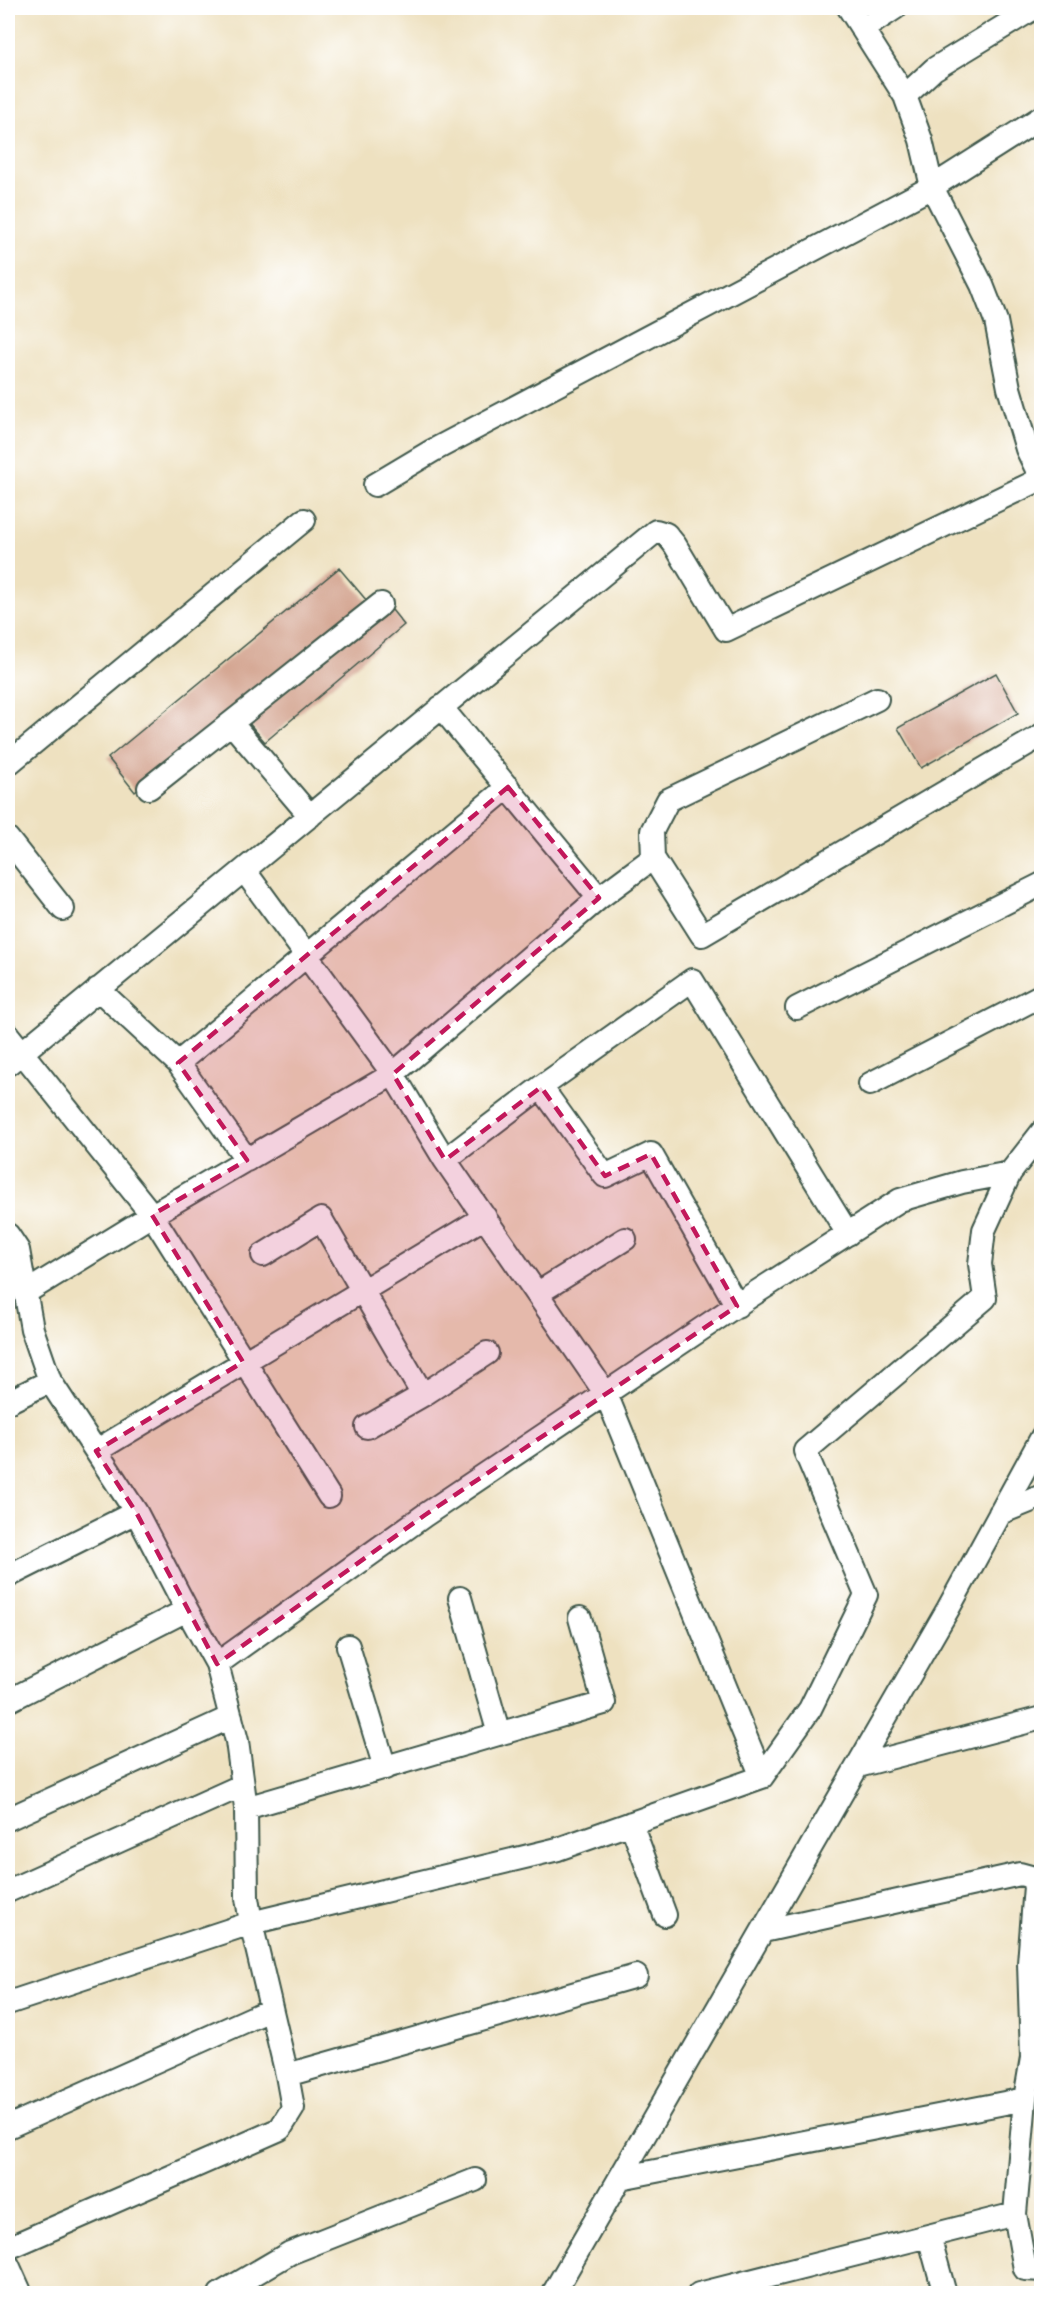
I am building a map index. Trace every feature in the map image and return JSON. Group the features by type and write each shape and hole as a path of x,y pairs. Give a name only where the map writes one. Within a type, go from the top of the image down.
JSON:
{"street":[{"path":"14,1058 656,531 666,534 675,545 726,630 1041,480 1027,449 1009,388 996,321 982,285 932,187 921,140 906,96 849,8"},
{"path":"863,29 895,8"},
{"path":"906,96 934,69 1034,8"},
{"path":"375,485 432,451 932,187 1041,117"},
{"path":"8,764 304,519"},
{"path":"149,788 381,604"},
{"path":"877,699 668,800 652,831 653,858 702,935 1041,735"},
{"path":"441,707 599,898"},
{"path":"232,724 310,816"},
{"path":"178,1063 308,957 508,787"},
{"path":"8,839 63,909"},
{"path":"26,1293 152,1215 393,1074 599,898 653,858"},
{"path":"244,870 393,1074 445,1160 606,1394 762,1776"},
{"path":"797,1008 1041,884"},
{"path":"445,1160 541,1087 692,980 848,1234"},
{"path":"98,989 178,1063 247,1160"},
{"path":"870,1084 1041,995"},
{"path":"8,1035 14,1058 152,1215 329,1496"},
{"path":"541,1087 605,1176 651,1154 737,1306"},
{"path":"8,2003 251,1923 558,1849 762,1776 810,1708 867,1595 805,1450 985,1298 980,1264 984,1230 1010,1173 1041,1132"},
{"path":"217,1664 425,1515 900,1200 962,1182 1010,1173"},
{"path":"96,1451 485,1217"},
{"path":"263,1255 321,1219 423,1395"},
{"path":"8,1235 18,1250 32,1329 50,1381 136,1512 217,1664 237,1741 243,1785 246,1808 247,1898 251,1923 287,2075 292,2108 280,2129 8,2248"},
{"path":"538,1293 625,1239"},
{"path":"367,1427 423,1395 487,1353"},
{"path":"8,1402 50,1381"},
{"path":"553,2294 858,1766 1041,1437"},
{"path":"1000,1514 1041,1496"},
{"path":"8,1576 136,1512"},
{"path":"460,1598 499,1734"},
{"path":"8,1701 187,1610"},
{"path":"246,1808 604,1702 580,1618"},
{"path":"348,1646 385,1768"},
{"path":"8,1819 231,1717"},
{"path":"858,1766 1041,1718"},
{"path":"8,1891 243,1785"},
{"path":"631,1823 665,1915"},
{"path":"763,1931 1020,1874 1031,1877 1035,1886 1029,1963 1032,2058 1025,2099 1015,2214 1025,2269 1041,2270"},
{"path":"287,2075 636,1976"},
{"path":"8,2127 270,2010"},
{"path":"620,2178 1025,2099"},
{"path":"220,2294 290,2253 475,2180"},
{"path":"699,2294 1015,2214"},
{"path":"928,2236 945,2294"},
{"path":"8,2265 16,2290"}],"highlighted area":[{"path":"508,787 599,898 393,1074 445,1160 541,1087 605,1176 651,1154 737,1306 425,1515 217,1664 136,1512 96,1451 243,1362 152,1215 247,1160 178,1063"}],"building":[{"path":"339,568 367,601 135,792 108,758"},
{"path":"388,605 404,625 265,742 248,722"},
{"path":"996,673 1018,713 921,768 898,728"}]}
